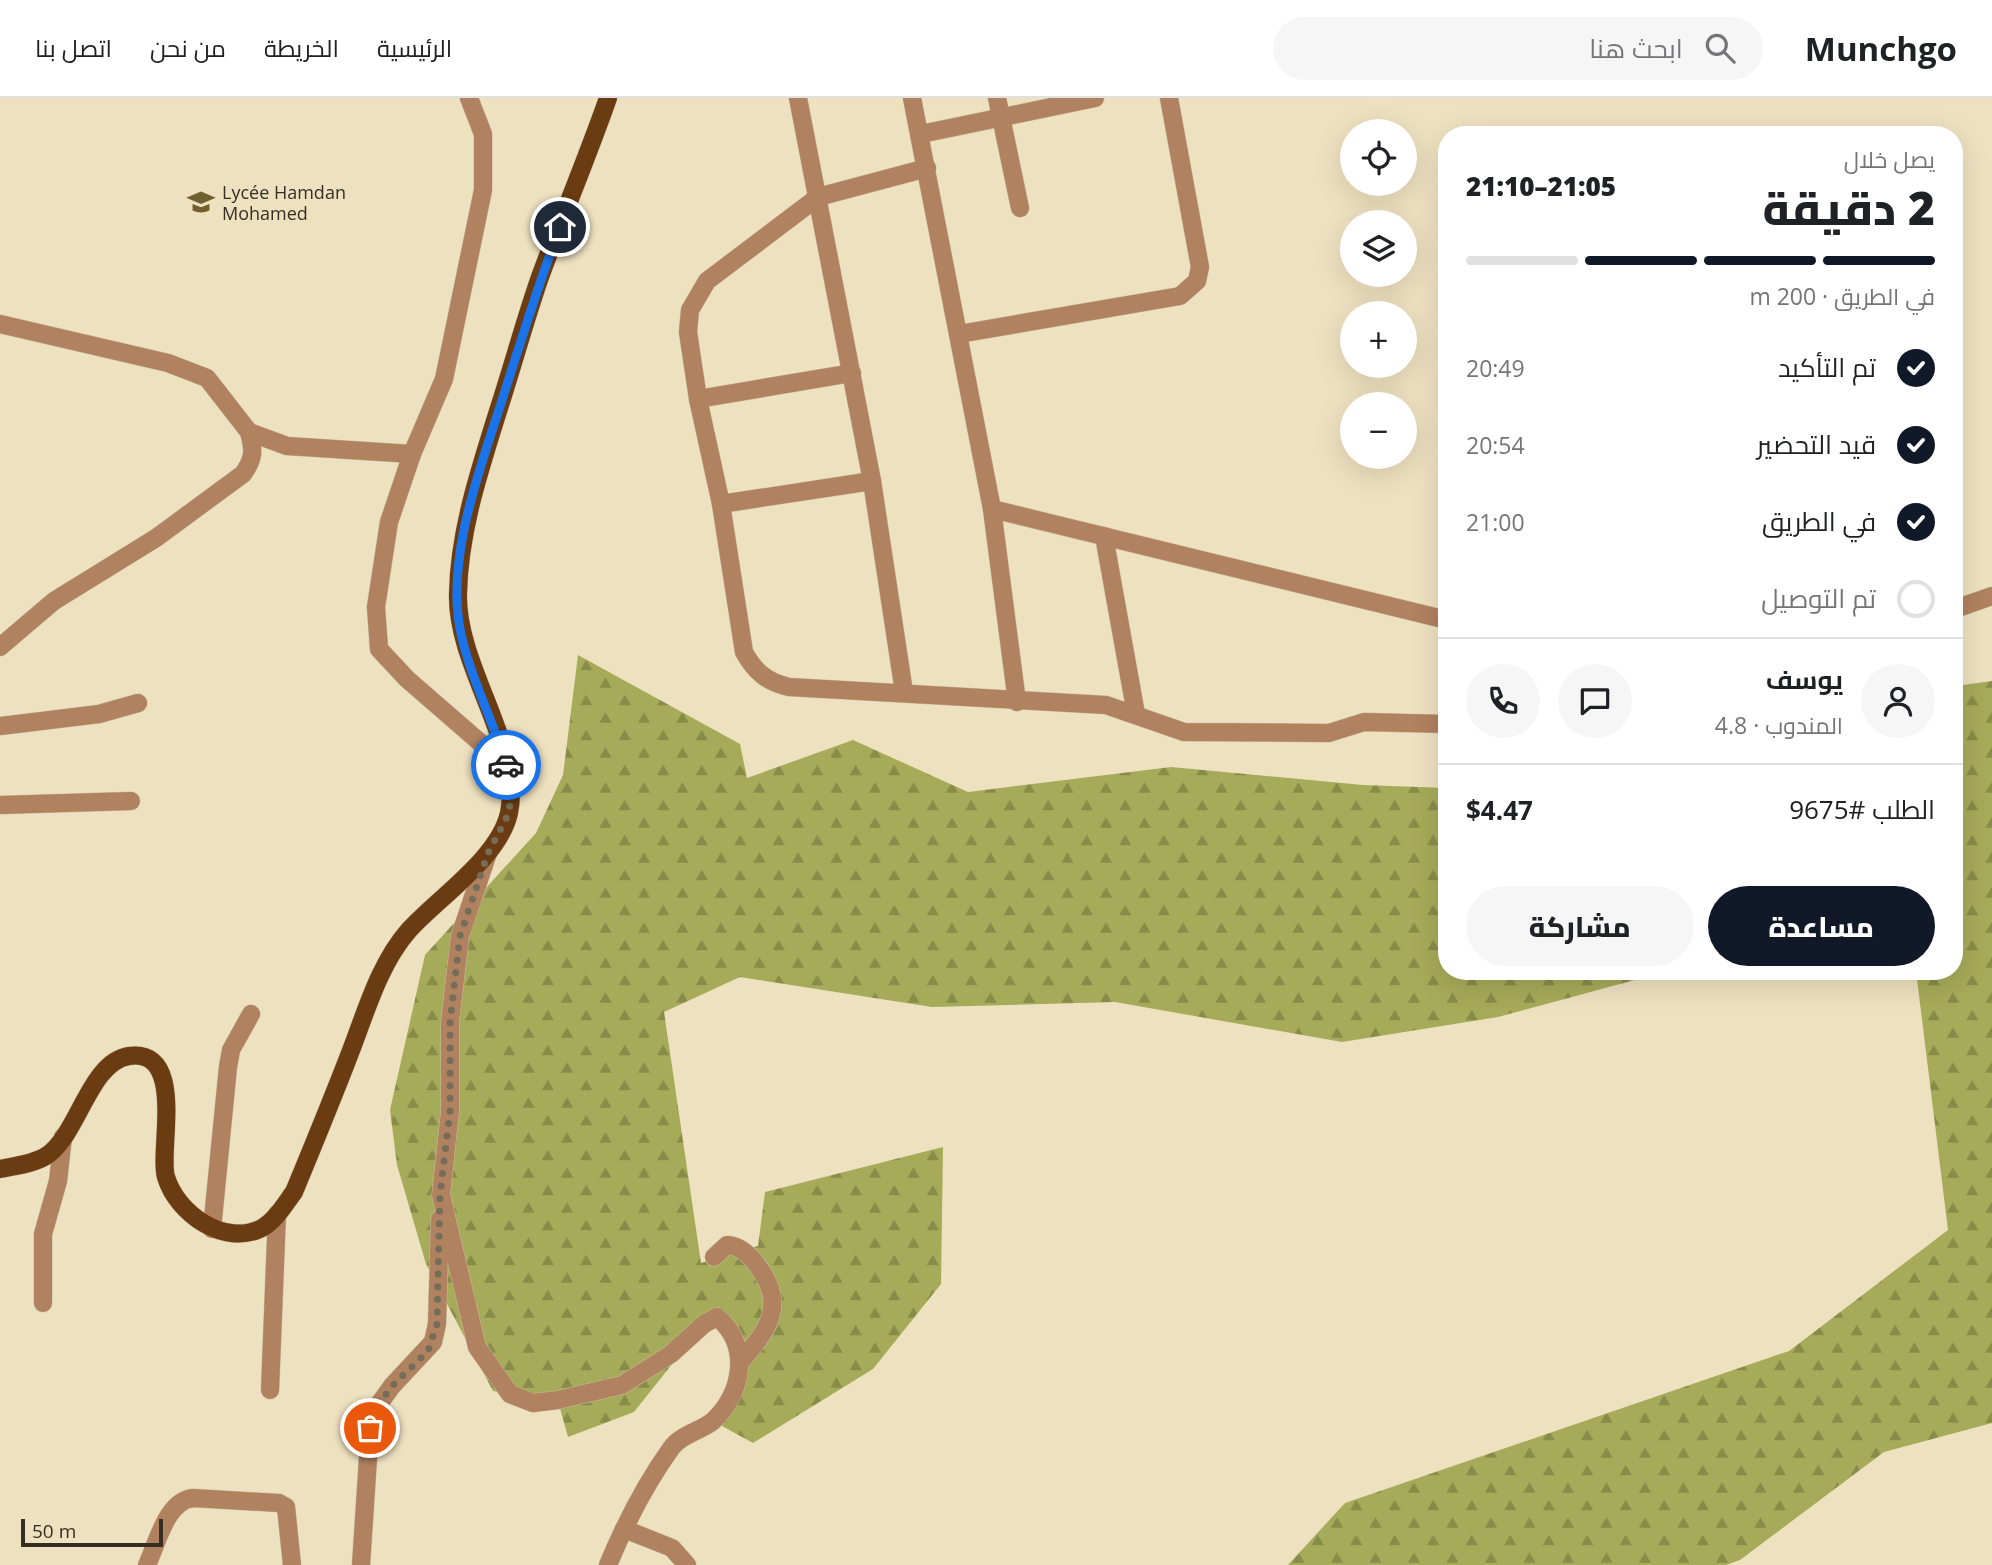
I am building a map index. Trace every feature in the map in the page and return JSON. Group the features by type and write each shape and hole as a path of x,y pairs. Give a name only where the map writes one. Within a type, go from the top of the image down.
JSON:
{"main road":[{"path":"0,1169 48,1155 63,1137 106,1069 130,1056 153,1063 166,1089 168,1127 163,1158 166,1179 189,1212 212,1229 237,1234 262,1228 294,1192 372,995 394,951 422,916 488,853 509,813 511,791 506,765 460,628 457,597 460,556 478,478 540,278 608,98"}],"street":[{"path":"469,98 483,134 483,190 444,379 412,454 389,522 376,607 379,649 407,679 506,765"},
{"path":"798,98 872,481 904,692"},
{"path":"912,98 992,509 1017,702"},
{"path":"998,98 1020,208"},
{"path":"921,134 1062,101 1095,98"},
{"path":"959,334 1180,296 1192,287 1200,267 1169,98"},
{"path":"927,168 818,197 700,290 688,321 698,399 721,503 744,652 762,676 789,687 1106,705 1184,732 1329,733 1364,722 1438,724"},
{"path":"0,324 168,363 207,378 249,432 253,448 252,462 243,474 156,538 54,601 0,647"},
{"path":"698,399 852,373"},
{"path":"249,432 287,446 412,454"},
{"path":"721,503 872,481"},
{"path":"992,509 1438,618"},
{"path":"1104,536 1136,715"},
{"path":"1963,606 1992,596"},
{"path":"0,726 99,714 138,704"},
{"path":"0,805 131,801"},
{"path":"361,1565 370,1428 379,1404 392,1386 428,1351 437,1324 440,1195 450,1111 450,1022 460,936 488,853"},
{"path":"212,1229 228,1068 232,1050 251,1014"},
{"path":"43,1303 43,1234 58,1181 63,1137"},
{"path":"440,1195 477,1347 510,1394 533,1403 558,1400 622,1384 671,1354 695,1336 704,1324 718,1317 726,1324 741,1361 738,1384 713,1421 675,1444 639,1498 608,1565"},
{"path":"270,1390 277,1214"},
{"path":"714,1257 727,1245 736,1245 750,1256 773,1290 774,1304 770,1320 759,1340 741,1361"},
{"path":"147,1565 171,1513 185,1499 193,1498 279,1503 286,1507 292,1565"},
{"path":"624,1529 672,1548 687,1565"}],"green space":[{"path":"578,655 740,744 747,778 853,740 968,792 1171,767 1363,785 1438,788 1438,980 1635,980 1498,1017 1342,1042 1115,1002 932,1007 740,977 664,1012 701,1263 758,1246 765,1192 943,1147 941,1284 873,1369 753,1443 713,1421 738,1384 726,1324 704,1324 634,1412 568,1437 558,1401 493,1391 426,1264 397,1165 390,1110 425,955 536,833 563,775"},
{"path":"1992,681 1992,1423 1884,1452 1740,1560 1726,1565 1288,1565 1345,1503 1789,1351 1948,1230 1917,980 1963,980 1963,685"}],"way so far":[{"path":"370,1428 379,1404 392,1386 428,1351 437,1324 440,1195 450,1111 450,1022 460,936 488,853 509,813 511,791 506,765"}],"place":[{"name":"Lycée Hamdan Mohamed","path":"201,202"}],"route":[{"path":"506,765 460,628 457,597 460,556 478,478 540,278 560,227"}]}
